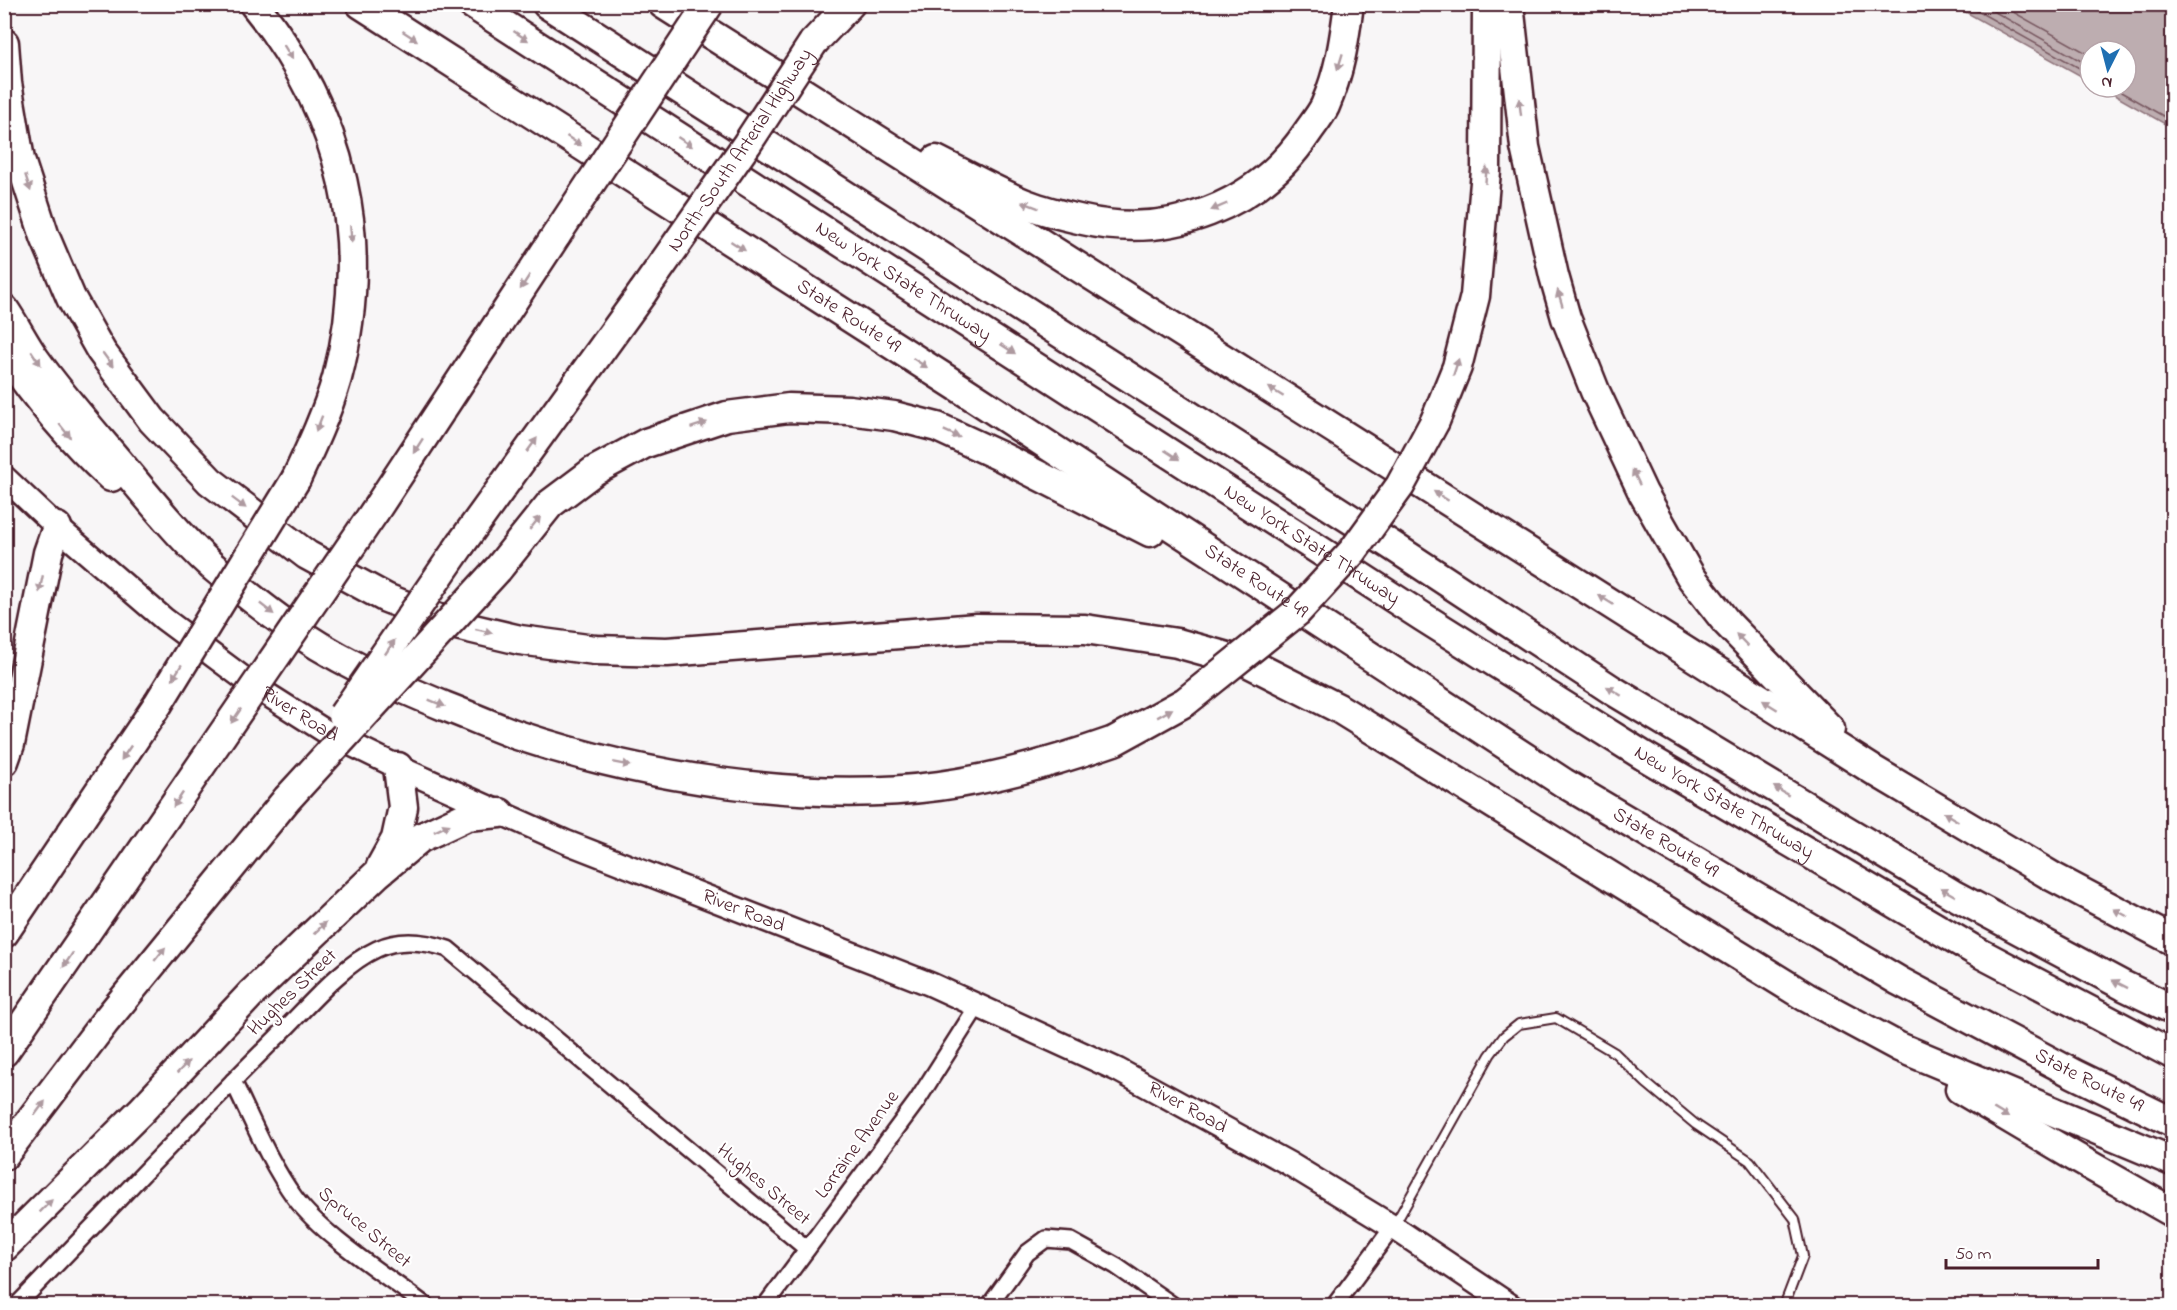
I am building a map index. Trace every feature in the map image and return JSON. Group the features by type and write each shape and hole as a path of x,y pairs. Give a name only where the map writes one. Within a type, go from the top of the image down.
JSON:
{"highway":[{"path":"4,933 158,704 296,479 336,380 350,316 352,238 344,183 327,129 306,80 275,30 254,4"},
{"name":"State Route 49","path":"361,4 960,388 1564,783 1888,975 2074,1074 2172,1122"},
{"name":"New York State Thruway","path":"471,4 1423,617 1644,756 1974,950 2172,1054"},
{"name":"New York State Thruway","path":"547,4 1391,545 1612,690 1952,894 2172,1010"},
{"path":"663,4 816,103 1873,770 2053,877 2172,940"},
{"path":"4,1052 375,511 709,4"},
{"name":"North-South Arterial Highway","path":"286,799 460,544 644,292 747,144 836,4"},
{"path":"813,43 850,4"},
{"path":"816,103 1028,205 1085,221 1137,227 1180,221 1223,206 1257,187 1296,149 1324,108 1328,98 1342,57 1349,4"},
{"path":"4,351 22,378 78,446 210,564 285,623 350,664 417,694 516,734 602,760 714,782 828,792 876,792 939,786 1009,773 1062,759 1114,741 1185,702 1297,612 1353,551 1400,486 1435,421 1457,367 1475,296 1486,171 1487,4"},
{"path":"1509,4 1525,147 1554,276 1566,318 1595,391 1643,493 1691,576 1727,623 1791,691 1873,770"},
{"path":"4,43 20,159 45,237 70,298 101,351 152,420 210,480 308,555 386,598 452,624 520,639 595,650 667,652 977,628 1085,629 1177,643 1249,663 1338,708 1806,998 1899,1047 2172,1161"},
{"path":"4,309 34,357 62,395 152,502 210,564"},
{"path":"4,1155 104,1023 286,799 498,569 550,504 594,471 646,443 727,416 789,408 849,410 894,416 937,427 1257,583"},
{"path":"4,761 10,744 48,553 57,527"},
{"path":"377,874 396,839 403,807 398,767"},
{"path":"4,1247 141,1111 251,994 377,874 420,838 467,816 500,813"},
{"path":"1899,1047 1949,1082 2172,1212"}],"main road":[{"name":"River Road","path":"4,477 57,527 164,619 254,686 328,733 566,842 930,984 1118,1070 1288,1164 1393,1227 1511,1305"}],"street":[{"name":"Hughes Street","path":"16,1305 233,1081 351,964 378,948 403,941 429,943 447,949 807,1249"},
{"name":"Lorraine Avenue","path":"765,1305 917,1101 978,1005"},
{"name":"Spruce Street","path":"233,1081 275,1168 297,1200 327,1231 426,1305"},
{"path":"1334,1305 1393,1227"},
{"path":"988,1305 1028,1253 1046,1239 1071,1241 1116,1266 1174,1305"}],"lane":[{"path":"1393,1227 1503,1036 1519,1024 1556,1018 1615,1053 1646,1083 1695,1124 1750,1161 1795,1220 1803,1256 1785,1305"}],"water":[{"path":"1953,5 2172,5 2172,128 2121,99 2138,99 2138,39 2078,39 2078,74"}]}
